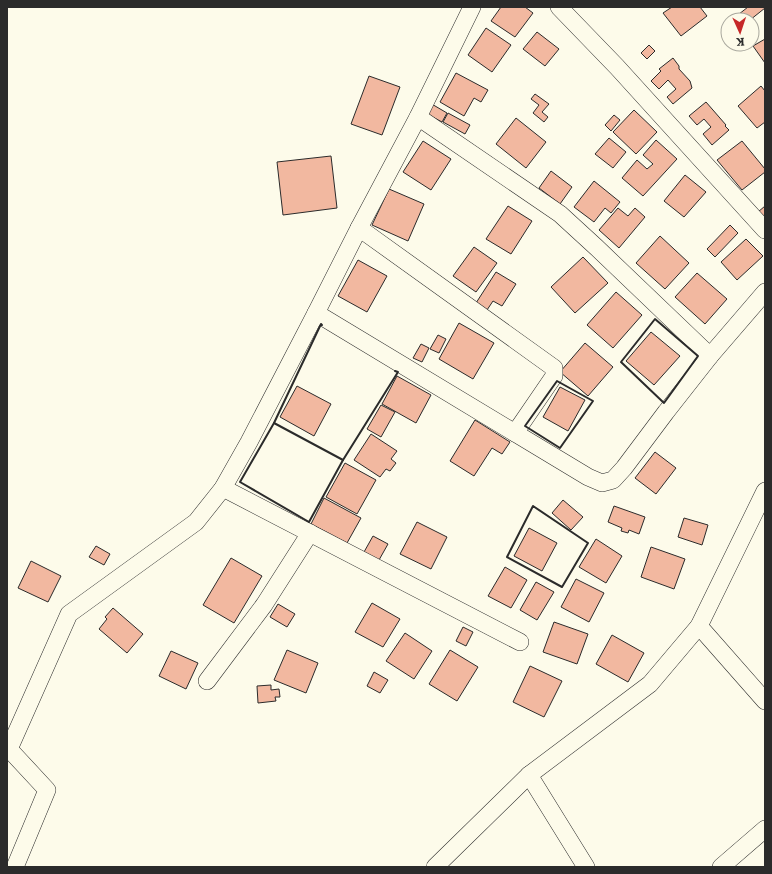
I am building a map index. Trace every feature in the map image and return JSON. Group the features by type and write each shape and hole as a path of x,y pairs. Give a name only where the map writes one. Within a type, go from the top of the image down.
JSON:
{"street":[{"path":"15,867 47,790 8,748 69,614 196,522 223,488 249,442 418,117 472,7"},
{"path":"559,7 617,67 765,230"},
{"path":"418,117 560,214 602,252 710,356"},
{"path":"359,228 554,368 554,376 515,433"},
{"path":"316,313 588,477 602,483 613,480 624,468 710,356 765,292"},
{"path":"223,488 520,642"},
{"path":"435,867 529,775 650,684 699,626 765,491"},
{"path":"207,681 264,605 310,533"},
{"path":"699,626 765,701"},
{"path":"529,775 586,867"},
{"path":"721,867 765,829"}],"building":[{"path":"501,7 525,7 533,13 515,37 491,21"},
{"path":"672,7 700,7 707,16 681,36 663,13"},
{"path":"748,7 765,7 760,12 742,12"},
{"path":"486,28 511,45 492,72 468,55"},
{"path":"537,32 559,49 545,66 523,49"},
{"path":"765,39 765,63 757,52 760,52 760,42"},
{"path":"649,45 655,51 647,59 641,53"},
{"path":"673,58 679,66 679,69 690,81 692,88 673,104 667,97 676,89 668,80 659,89 651,81 661,71 659,69"},
{"path":"456,73 488,90 481,102 474,98 464,116 440,102"},
{"path":"369,76 400,87 382,135 351,124"},
{"path":"761,86 765,91 765,122 757,128 738,106"},
{"path":"535,94 549,104 542,112 548,117 544,122 533,113 539,105 531,99"},
{"path":"706,102 729,130 712,145 703,134 711,127 704,119 697,125 689,116"},
{"path":"430,103 447,113 442,122 425,113"},
{"path":"634,110 657,132 636,154 613,132"},
{"path":"448,113 470,125 465,134 443,122"},
{"path":"614,115 620,120 611,131 605,125"},
{"path":"516,118 546,142 526,168 496,144"},
{"path":"609,138 626,152 613,168 595,154"},
{"path":"656,140 677,159 643,196 622,178 637,160 647,169 653,164 643,155"},
{"path":"423,141 451,159 431,190 403,172"},
{"path":"742,141 765,169 765,172 742,190 717,160"},
{"path":"331,156 337,208 283,215 277,162"},
{"path":"551,171 572,187 560,204 539,188"},
{"path":"685,175 706,192 684,217 664,201"},
{"path":"594,181 620,202 611,213 605,208 594,222 574,207"},
{"path":"389,189 424,204 408,241 372,225"},
{"path":"508,206 532,221 511,254 486,239"},
{"path":"765,206 765,220 758,212"},
{"path":"618,208 628,216 635,208 645,217 619,248 599,230"},
{"path":"730,225 738,233 715,257 707,249"},
{"path":"660,236 689,263 665,289 636,263"},
{"path":"746,239 763,256 737,280 721,262"},
{"path":"474,247 497,263 476,292 453,276"},
{"path":"583,257 608,283 575,313 551,287"},
{"path":"358,260 387,276 367,312 338,296"},
{"path":"496,272 516,284 502,306 493,301 487,310 476,303"},
{"path":"697,273 727,299 705,324 675,297"},
{"path":"616,292 642,315 613,348 587,325"},
{"path":"459,323 494,343 473,379 439,359"},
{"path":"651,332 680,356 654,385 626,361"},
{"path":"438,335 446,339 439,353 430,349"},
{"path":"585,343 613,367 588,396 560,372"},
{"path":"421,344 429,348 422,362 413,358"},
{"path":"397,376 431,395 416,423 382,404"},
{"path":"297,386 331,404 314,436 280,417"},
{"path":"560,387 585,400 568,431 543,417"},
{"path":"381,405 395,412 381,437 367,429"},
{"path":"475,420 510,442 502,454 492,448 474,476 450,461"},
{"path":"371,434 397,451 391,459 396,463 390,471 386,469 380,477 354,460"},
{"path":"655,452 676,468 656,494 635,478"},
{"path":"345,463 376,480 357,514 326,497"},
{"path":"324,498 361,518 347,543 311,524"},
{"path":"563,500 583,517 571,530 552,513"},
{"path":"614,506 645,517 639,534 629,530 628,533 621,531 622,528 608,522"},
{"path":"684,518 708,525 702,545 678,537"},
{"path":"417,522 447,537 431,569 400,554"},
{"path":"529,528 557,543 542,571 514,556"},
{"path":"373,536 388,544 379,560 364,552"},
{"path":"596,539 622,556 606,583 579,567"},
{"path":"96,546 110,554 104,565 89,557"},
{"path":"651,547 685,559 674,589 641,577"},
{"path":"231,558 262,576 234,623 203,605"},
{"path":"31,561 61,576 48,602 18,588"},
{"path":"505,567 527,580 511,608 488,596"},
{"path":"576,579 604,593 589,622 561,607"},
{"path":"536,582 554,592 537,620 520,610"},
{"path":"372,603 400,619 383,647 355,632"},
{"path":"278,604 295,614 287,627 270,617"},
{"path":"113,608 143,634 127,653 99,629 107,619 105,617"},
{"path":"554,622 588,634 577,664 543,652"},
{"path":"463,627 473,632 466,646 456,641"},
{"path":"405,633 432,651 414,679 386,661"},
{"path":"612,635 644,653 628,682 596,664"},
{"path":"287,650 318,663 306,693 274,680"},
{"path":"450,650 478,667 457,701 429,684"},
{"path":"171,651 198,663 186,689 159,676"},
{"path":"530,666 562,681 544,717 513,702"},
{"path":"374,672 388,680 380,693 367,686"},
{"path":"271,685 271,690 279,689 280,697 275,697 276,701 258,703 257,686"}],"wall":[{"path":"655,319 698,356 664,403 621,362 655,319"},
{"path":"274,423 321,324 322,325"},
{"path":"343,460 398,372 395,371"},
{"path":"557,381 593,401 560,448 525,426 557,381"},
{"path":"274,423 343,460 309,522 240,482 274,423"},
{"path":"533,506 588,543 562,587 507,557 533,506"}]}
